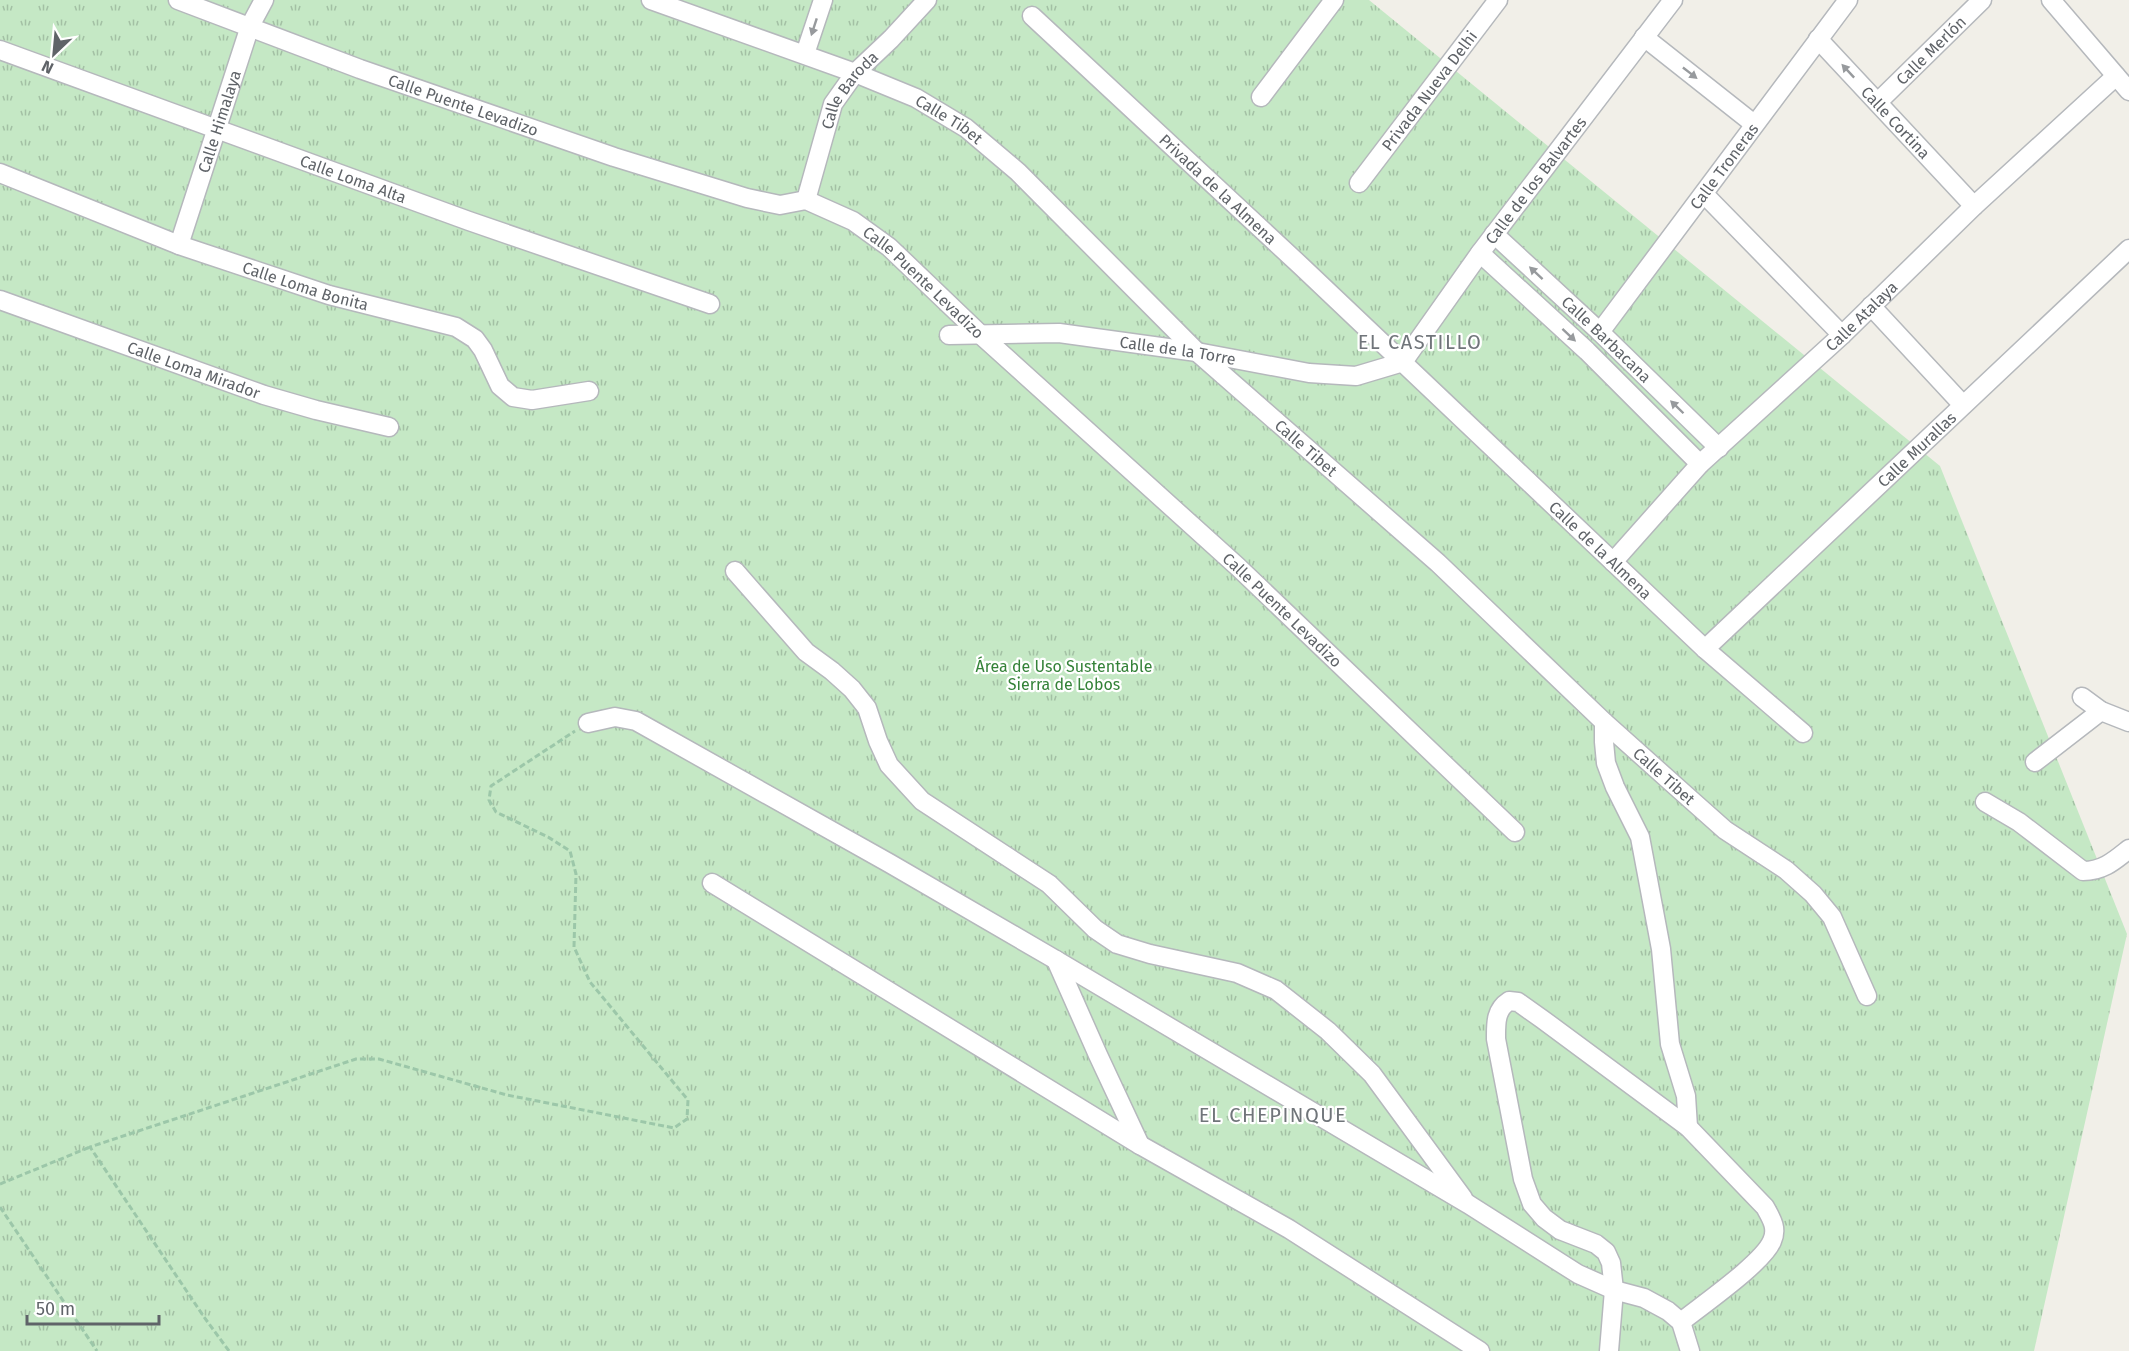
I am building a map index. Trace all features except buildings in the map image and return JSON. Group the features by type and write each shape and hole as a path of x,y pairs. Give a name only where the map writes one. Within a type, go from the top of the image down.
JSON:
{"street":[{"name":"Calle Puente Levadizo","path":"178,0 258,9 360,69 614,157 747,198 780,205 806,200 853,221 889,247 981,334 1238,567 1515,832"},
{"path":"805,54 823,0"},
{"name":"Calle Baroda","path":"806,200 833,104 855,73 927,0"},
{"path":"1261,97 1334,0"},
{"name":"Privada Nueva Delhi","path":"1359,183 1498,0"},
{"name":"Calle de los Balvartes","path":"1403,362 1494,234 1673,0"},
{"name":"Calle Troneras","path":"1600,332 1848,0"},
{"name":"Calle Merlón","path":"1878,102 1982,0"},
{"path":"2051,0 2129,92"},
{"name":"Calle Tibet","path":"661,2 805,54 916,98 966,128 1018,172 1197,352 1438,563 1604,722 1725,830 1786,870 1813,894 1832,917 1867,996"},
{"name":"Calle Himalaya","path":"179,245 258,9"},
{"name":"Privada de la Almena","path":"1032,16 1403,362"},
{"path":"1644,37 1754,124"},
{"name":"Calle Cortina","path":"1818,39 1974,206"},
{"name":"Calle Loma Alta","path":"0,50 469,221 710,304"},
{"name":"Calle Atalaya","path":"1613,562 1700,465 1842,335 1974,206 2116,76"},
{"name":"Calle Loma Bonita","path":"0,173 179,245 329,295 456,327 475,339 483,350 500,386 513,397 532,400 589,391"},
{"path":"1704,194 1842,335"},
{"name":"Calle Barbacana","path":"1494,234 1719,447"},
{"name":"Calle Murallas","path":"1705,649 2129,249"},
{"name":"Calle Barbacana","path":"1480,253 1587,351 1700,465"},
{"name":"Calle Loma Mirador","path":"0,300 264,395 315,410 389,427"},
{"path":"1871,306 1963,405"},
{"name":"Calle de la Torre","path":"949,335 1059,333 1197,352 1310,373 1356,376 1403,362"},
{"name":"Calle de la Almena","path":"1403,362 1705,649 1803,733"},
{"path":"735,571 806,651 852,689 867,708 889,765 922,801 1049,884 1095,929 1117,944 1150,954 1238,973 1276,990 1328,1031 1372,1074 1468,1204"},
{"path":"2082,697 2101,711 2129,722"},
{"path":"2035,762 2101,711"},
{"path":"588,723 615,717 636,721 889,863 1468,1204 1578,1274 1614,1290 1644,1298 1668,1311 1681,1322 1690,1351"},
{"path":"1604,722 1606,763 1615,787 1641,837 1661,949 1670,1044 1686,1096 1688,1127"},
{"path":"1985,802 2019,822 2083,871 2103,868 2129,849"},
{"path":"712,883 1140,1145 1289,1229 1480,1351"},
{"path":"1056,960 1140,1145"},
{"path":"1609,1351 1614,1290 1611,1263 1606,1252 1596,1244 1560,1230 1544,1218 1532,1204 1523,1179 1496,1039 1498,1013 1509,1000 1518,1002 1688,1127 1765,1207 1774,1222 1773,1240 1766,1252 1681,1322"}],"path":[{"path":"0,1184 90,1147 356,1059 379,1059 507,1095 674,1128 687,1119 688,1100 590,982 574,946 576,873 570,851 548,837 496,812 489,800 491,786 588,723"},
{"path":"90,1147 229,1351"},
{"path":"0,1207 97,1351"}],"green space":[{"name":"Área de Uso Sustentable Sierra de Lobos","path":"0,0 1369,0 1940,466 2127,934 2034,1351 0,1351"}],"district":[{"name":"EL CASTILLO","path":"1420,342"},
{"name":"EL CHEPINQUE","path":"1273,1115"}]}
